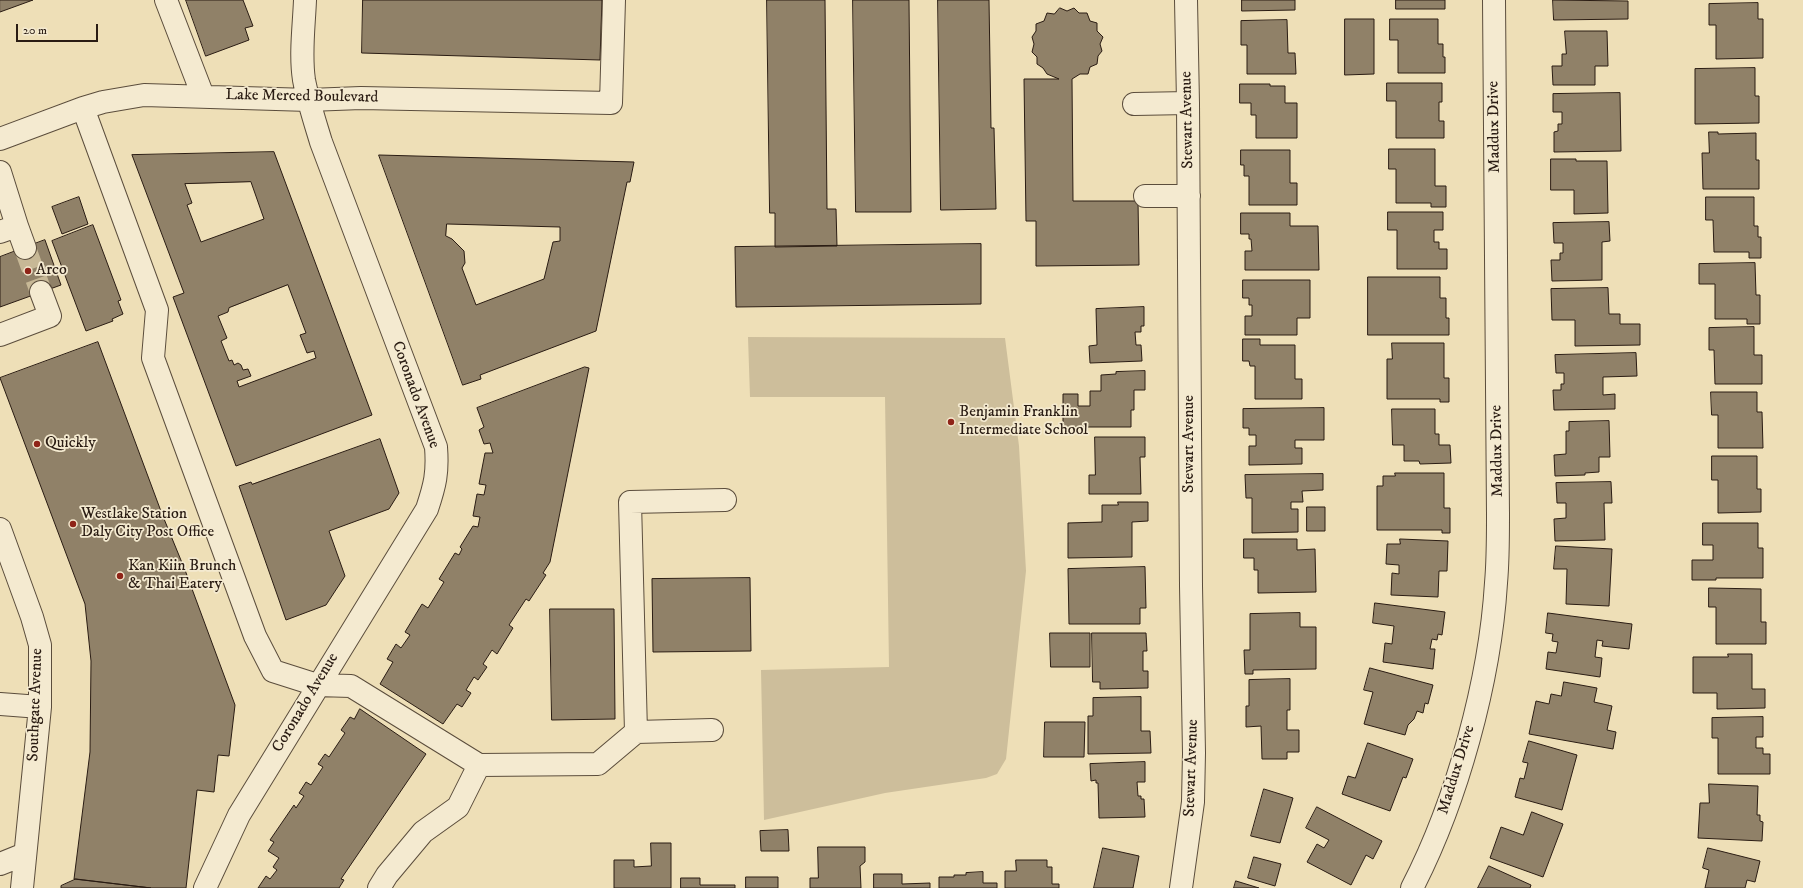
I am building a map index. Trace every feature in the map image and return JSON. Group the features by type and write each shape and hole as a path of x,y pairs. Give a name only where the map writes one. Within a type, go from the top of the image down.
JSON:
{"street":[{"path":"166,0 203,96"},
{"name":"Coronado Avenue","path":"205,888 239,814 426,509 434,488 438,468 436,447 321,142 309,100 304,79 303,59 305,0"},
{"name":"Lake Merced Boulevard","path":"0,139 83,108 103,102 144,95 309,100 361,98 611,103 614,0"},
{"name":"Stewart Avenue","path":"1181,888 1193,802 1194,753 1186,0"},
{"name":"Maddux Drive","path":"1412,888 1440,827 1460,771 1476,710 1489,646 1496,584 1498,516 1494,0"},
{"path":"1134,104 1188,103"},
{"path":"83,108 157,310 153,358 255,636 273,671 317,685 351,686 479,765 598,764 636,732 712,730"},
{"path":"0,172 9,229 26,248"},
{"path":"1145,196 1189,196"},
{"path":"2,328 50,316 41,292"},
{"path":"636,732 630,502 725,500"},
{"name":"Southgate Avenue","path":"0,529 32,617 40,644 40,707 22,888"},
{"path":"0,704 40,707"},
{"path":"379,888 387,875 423,832 458,807 479,765"},
{"path":"0,864 25,854"}],"shaded area":[{"path":"748,337 1005,338 1019,446 1026,571 1006,759 997,774 986,778 885,793 764,820 761,670 889,667 885,397 750,397"}],"building":[{"path":"0,0 33,0 0,12"},
{"path":"186,0 243,0 253,26 245,28 249,40 206,56"},
{"path":"363,0 602,0 600,60 362,53"},
{"path":"767,0 825,0 827,209 836,209 837,246 775,247 775,213 770,213"},
{"path":"853,0 909,0 911,212 856,212"},
{"path":"938,0 989,0 991,128 994,128 996,209 941,210"},
{"path":"1242,0 1295,0 1295,10 1242,11"},
{"path":"1396,0 1445,0 1445,9 1396,9"},
{"path":"1553,0 1628,1 1628,19 1554,20"},
{"path":"1758,3 1758,19 1763,19 1763,58 1716,59 1716,25 1709,25 1709,4"},
{"path":"1060,8 1067,11 1074,8 1079,13 1087,13 1090,21 1097,23 1097,31 1103,37 1100,44 1102,51 1098,56 1097,64 1090,67 1088,74 1080,74 1072,79 1073,201 1138,201 1139,265 1036,266 1036,221 1026,221 1024,79 1059,79 1047,74 1043,68 1037,64 1037,57 1032,52 1034,44 1032,37 1036,31 1036,24 1044,21 1047,13 1054,14"},
{"path":"1345,19 1374,19 1374,74 1345,75"},
{"path":"1390,19 1438,19 1438,44 1443,44 1445,73 1398,73 1398,40 1390,40"},
{"path":"1287,20 1288,53 1295,53 1296,74 1247,74 1247,45 1241,45 1241,21"},
{"path":"1565,31 1607,31 1608,66 1595,66 1595,85 1553,85 1552,66 1562,66 1562,54 1566,54"},
{"path":"1755,68 1755,96 1759,96 1759,123 1695,124 1695,69"},
{"path":"1387,83 1442,83 1442,102 1439,102 1439,121 1444,121 1444,138 1396,138 1396,101 1387,101"},
{"path":"1240,84 1270,84 1270,86 1285,86 1285,103 1297,103 1297,138 1256,138 1256,115 1251,115 1251,103 1240,103"},
{"path":"1620,93 1621,151 1554,152 1554,132 1558,131 1558,124 1562,124 1562,112 1553,112 1553,94"},
{"path":"1709,132 1718,132 1718,134 1756,133 1756,160 1759,160 1759,189 1703,189 1702,153 1709,153"},
{"path":"1389,149 1435,149 1435,186 1446,186 1446,207 1431,207 1431,203 1396,203 1396,169 1389,169"},
{"path":"1241,150 1290,150 1290,183 1297,183 1297,205 1249,205 1249,176 1244,176 1244,165 1241,165"},
{"path":"274,152 372,415 236,466 173,297 184,293 132,155","holes":["251,182 264,219 201,242 187,205 192,203 185,184","288,285 306,333 300,335 307,353 314,351 316,358 239,387 237,381 251,376 248,369 243,370 241,365 238,363 234,365 232,360 229,361 221,341 227,338 218,316 228,312 229,308"]},
{"path":"379,155 634,162 630,182 627,182 596,331 480,375 481,379 463,385","holes":["447,224 560,227 560,241 553,242 544,279 476,305 462,268 465,263 464,251 452,239 446,236"]},
{"path":"1551,159 1607,161 1608,213 1574,214 1574,190 1551,190"},
{"path":"79,197 88,224 62,234 52,207"},
{"path":"1706,197 1754,197 1754,226 1758,226 1758,237 1761,237 1761,258 1749,258 1749,252 1714,252 1713,220 1706,220"},
{"path":"1388,212 1443,212 1443,230 1434,230 1434,242 1439,242 1439,249 1447,249 1447,269 1397,269 1397,230 1388,230"},
{"path":"1241,213 1290,213 1290,226 1318,226 1319,270 1245,270 1245,251 1252,251 1249,234 1241,234"},
{"path":"1609,222 1610,241 1602,242 1602,280 1552,281 1551,260 1560,260 1560,253 1563,253 1563,243 1554,243 1553,223"},
{"path":"93,225 121,300 118,301 123,314 112,319 113,321 86,331 52,241"},
{"name":"Arco","path":"45,240 61,285 0,307 0,257"},
{"path":"981,244 981,304 736,307 735,247"},
{"path":"1755,263 1756,295 1760,295 1760,324 1747,324 1747,319 1715,319 1715,284 1699,284 1699,264"},
{"path":"1368,277 1440,277 1440,298 1446,298 1446,318 1449,318 1449,335 1368,335"},
{"path":"1243,280 1310,280 1310,318 1297,318 1297,335 1245,335 1245,316 1252,316 1252,305 1249,305 1249,298 1243,298"},
{"path":"1608,288 1609,314 1620,314 1620,324 1640,324 1640,345 1575,346 1575,320 1552,320 1551,289"},
{"path":"1144,307 1144,326 1141,326 1141,332 1135,332 1136,345 1141,345 1142,361 1090,363 1089,346 1097,345 1096,309"},
{"path":"1754,327 1754,355 1762,355 1762,384 1715,384 1714,350 1709,350 1709,328"},
{"path":"1243,339 1260,339 1260,345 1295,345 1295,379 1302,379 1302,399 1255,399 1255,366 1250,366 1249,361 1243,361"},
{"path":"98,342 235,705 229,756 218,755 214,792 197,790 186,888 151,888 74,879 90,752 91,661 85,604 0,378"},
{"path":"1392,343 1444,343 1444,378 1449,378 1449,402 1440,402 1440,399 1387,399 1387,359 1392,359"},
{"path":"1636,353 1637,376 1603,377 1603,395 1615,394 1615,409 1554,410 1553,390 1561,390 1561,384 1564,384 1564,373 1556,373 1555,355"},
{"path":"585,367 589,368 550,562 543,573 546,575 529,601 526,599 509,625 513,628 497,654 492,650 483,664 487,667 478,680 474,677 466,690 471,693 462,707 457,704 443,724 380,684 393,662 387,659 396,644 401,648 410,635 405,632 422,604 428,608 444,582 439,579 455,553 459,555 462,549 460,547 473,526 478,527 480,517 473,516 477,494 484,495 486,485 479,484 485,453 493,453 490,443 484,444 479,430 484,427 477,408"},
{"path":"1145,371 1145,390 1134,390 1134,410 1131,410 1131,427 1063,427 1063,394 1078,394 1078,406 1090,406 1090,391 1101,391 1101,375 1116,374 1116,372"},
{"path":"1711,392 1757,392 1757,412 1762,412 1763,448 1718,448 1718,415 1712,415"},
{"path":"1324,408 1324,440 1295,440 1295,448 1302,448 1302,464 1249,465 1249,446 1256,446 1256,435 1249,435 1249,428 1243,428 1243,409"},
{"path":"1392,409 1435,409 1435,434 1439,434 1439,445 1450,445 1451,463 1420,464 1419,461 1404,461 1404,445 1393,445"},
{"path":"1609,421 1610,457 1599,457 1599,472 1585,473 1585,475 1555,476 1554,455 1566,454 1566,431 1569,431 1569,422"},
{"path":"1095,437 1145,437 1145,457 1140,457 1141,494 1089,494 1089,475 1095,475"},
{"path":"380,439 399,493 389,509 329,531 345,576 326,605 286,620 239,486 251,482 252,484"},
{"path":"1712,456 1757,456 1757,489 1761,489 1761,512 1718,513 1718,480 1712,480"},
{"path":"1395,473 1444,473 1444,508 1450,508 1450,533 1442,533 1442,530 1377,530 1377,486 1383,486 1383,476 1395,476"},
{"path":"1323,474 1323,490 1302,491 1303,502 1291,502 1291,509 1298,509 1298,532 1252,533 1252,498 1246,498 1245,475"},
{"path":"1611,482 1612,503 1604,503 1605,540 1555,541 1554,519 1566,518 1566,503 1557,503 1556,483"},
{"path":"1118,502 1148,502 1148,521 1132,522 1132,557 1068,558 1068,523 1102,522 1102,505 1118,505"},
{"path":"1307,507 1325,507 1325,531 1307,531"},
{"path":"1703,523 1758,523 1758,548 1763,548 1763,578 1716,578 1716,580 1692,580 1692,560 1713,560 1713,545 1703,545"},
{"path":"1244,539 1297,539 1297,550 1315,549 1316,592 1258,593 1258,570 1254,570 1254,558 1244,558"},
{"path":"1400,539 1448,541 1447,571 1439,571 1438,597 1391,595 1392,573 1399,574 1399,565 1386,564 1387,544 1400,544"},
{"path":"1556,546 1612,549 1609,606 1566,604 1567,569 1554,569"},
{"path":"1145,567 1146,608 1140,608 1140,624 1069,624 1068,569"},
{"path":"750,578 751,651 653,652 652,579"},
{"path":"1709,588 1761,589 1761,622 1766,622 1766,644 1716,644 1716,607 1709,607"},
{"path":"1375,603 1445,612 1442,635 1438,634 1437,640 1432,639 1430,649 1435,649 1433,669 1383,662 1385,643 1392,644 1394,626 1373,623"},
{"path":"550,609 614,609 615,719 552,720"},
{"path":"1300,613 1300,627 1316,627 1316,669 1253,670 1253,674 1245,674 1244,650 1250,650 1250,614"},
{"path":"1548,613 1632,624 1629,649 1602,646 1603,641 1597,640 1595,657 1602,658 1600,677 1546,669 1548,652 1556,653 1558,642 1552,641 1553,634 1546,633"},
{"path":"1050,633 1090,633 1090,667 1051,667"},
{"path":"1092,633 1146,633 1147,651 1143,651 1143,671 1148,671 1148,688 1100,689 1100,682 1093,682"},
{"path":"1728,654 1752,654 1752,689 1765,689 1765,708 1717,709 1717,693 1693,693 1693,657 1728,657"},
{"path":"1370,668 1433,685 1428,704 1425,703 1423,713 1417,711 1414,719 1408,725 1405,735 1364,724 1373,692 1364,690"},
{"path":"1290,679 1290,710 1287,710 1287,730 1299,730 1299,752 1287,752 1287,759 1262,759 1261,726 1246,727 1246,706 1249,706 1249,680"},
{"path":"1564,682 1597,688 1594,702 1612,706 1607,730 1616,732 1613,749 1529,734 1536,701 1549,704 1551,694 1561,696"},
{"path":"1141,697 1141,731 1150,731 1151,753 1088,754 1088,716 1093,716 1093,698"},
{"path":"360,709 426,754 341,879 344,880 339,888 258,888 266,876 270,879 277,870 273,867 279,858 268,851 274,842 270,840 294,805 296,808 304,796 299,793 306,782 311,785 323,767 318,764 325,754 329,757 345,733 341,730 350,717 354,719"},
{"path":"1763,717 1763,737 1756,737 1756,748 1763,748 1763,754 1770,754 1770,774 1718,774 1718,738 1712,738 1712,718"},
{"path":"1045,722 1085,722 1084,757 1044,757"},
{"path":"1529,741 1577,755 1562,810 1515,797 1520,778 1524,779 1528,763 1523,762"},
{"path":"1368,743 1413,759 1406,778 1403,777 1390,811 1342,794 1348,776 1355,778"},
{"path":"1145,762 1145,782 1137,782 1138,796 1141,796 1141,799 1144,799 1145,817 1099,818 1098,783 1096,783 1096,780 1091,781 1090,764"},
{"path":"1709,784 1758,786 1757,815 1760,815 1760,821 1763,822 1762,841 1698,838 1700,803 1709,803"},
{"path":"1264,789 1293,798 1280,843 1251,836"},
{"path":"1317,807 1382,841 1373,859 1366,855 1351,885 1307,862 1317,844 1324,848 1329,840 1306,828"},
{"path":"1532,812 1563,824 1543,877 1490,858 1501,827 1523,835"},
{"path":"788,830 789,851 761,851 760,831"},
{"path":"651,843 671,843 671,888 614,888 614,860 634,860 634,867 651,866"},
{"path":"818,847 865,847 865,862 860,866 861,888 810,888 810,878 818,878"},
{"path":"1103,848 1139,856 1133,888 1094,888"},
{"path":"1708,848 1760,861 1755,882 1747,880 1745,888 1705,888 1709,870 1703,868"},
{"path":"1254,857 1281,864 1275,886 1248,878"},
{"path":"1016,860 1047,860 1047,867 1052,867 1052,884 1059,884 1059,888 1005,888 1005,871 1016,871"},
{"path":"1489,866 1531,885 1530,888 1478,888"},
{"path":"983,872 983,883 997,883 997,888 939,888 939,877 954,877 954,875 966,875 966,873"},
{"path":"874,874 902,874 902,884 930,883 930,888 874,888"},
{"path":"746,877 778,877 778,888 746,888"},
{"path":"681,878 700,878 700,885 735,885 735,888 681,888"},
{"path":"76,879 151,888 61,888 61,886"},
{"path":"1236,881 1259,888 1234,888"}],"tunnel":[{"path":"25,248 41,292"}],"place":[{"name":"Arco","path":"28,271"},
{"name":"Benjamin Franklin Intermediate School","path":"951,422"},
{"name":"Quickly","path":"37,444"},
{"name":"Westlake Station Daly City Post Office","path":"73,524"},
{"name":"Kan Kiin Brunch & Thai Eatery","path":"120,576"}]}
